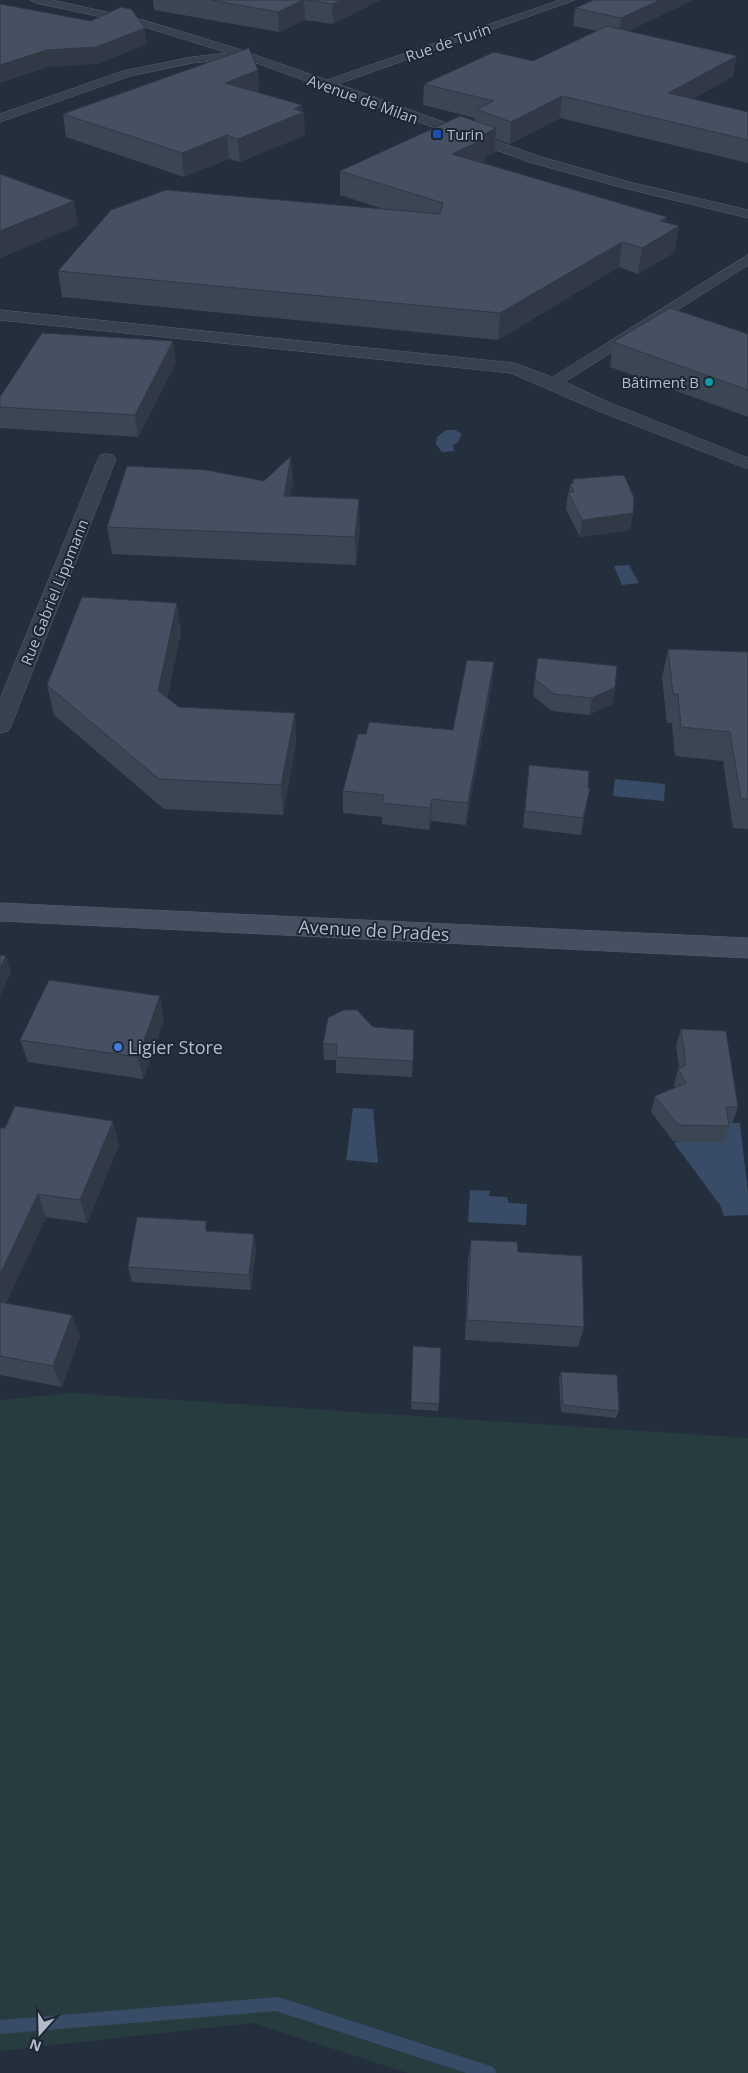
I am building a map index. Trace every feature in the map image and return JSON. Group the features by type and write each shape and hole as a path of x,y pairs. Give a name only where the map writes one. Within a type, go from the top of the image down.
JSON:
{"main road":[{"name":"Avenue de Prades","path":"0,912 748,948"}],"street":[{"name":"Avenue de Milan","path":"36,0 139,22 241,55 496,146 562,167 748,214"},
{"name":"Rue de Turin","path":"325,85 570,0"},
{"path":"180,47 198,41"},
{"path":"0,109 162,53"},
{"path":"0,117 129,69 163,62 241,55"},
{"path":"552,383 748,259"},
{"path":"0,315 514,368 602,406 748,464"},
{"name":"Rue Gabriel Lippmann","path":"0,726 108,459"}],"green space":[{"path":"70,1393 748,1438 748,2073 408,2073 253,2023 0,2051 0,1400"}],"water":[{"path":"446,430 455,430 462,434 458,442 453,445 454,451 442,452 436,444 437,437"},
{"path":"629,565 639,583 622,585 614,566"},
{"path":"615,779 665,784 664,801 613,796"},
{"path":"353,1108 373,1109 378,1163 346,1160"},
{"path":"721,1123 740,1123 748,1193 748,1215 724,1216 720,1205 674,1143"},
{"path":"470,1190 490,1191 489,1196 507,1197 509,1203 527,1204 526,1225 468,1222"}],"building":[{"path":"211,0 303,0 278,12"},
{"path":"307,0 341,0 332,4"},
{"path":"594,0 660,0 621,18 575,8"},
{"path":"0,4 91,21 121,7 131,9 145,28 96,47 47,50 0,65"},
{"path":"607,26 737,56 668,93 748,112 748,140 562,96 511,122 476,109 494,101 424,84 494,52 533,61"},
{"path":"249,48 258,70 225,83 302,105 294,109 304,112 238,139 227,135 182,153 63,114"},
{"path":"460,116 496,128 481,136 486,138 452,154 667,217 660,221 679,226 642,248 622,242 500,313 58,271 111,210 166,190 440,214 443,203 340,171"},
{"path":"0,174 74,201 0,231"},
{"path":"670,308 748,334 748,390 613,342"},
{"path":"42,333 173,341 135,415 0,407 0,397"},
{"path":"291,456 284,496 359,499 355,537 107,527 127,466 206,470 264,481"},
{"path":"624,475 634,498 633,513 582,520 568,492 574,492 570,484 574,483 573,479"},
{"path":"82,597 177,603 158,691 179,707 295,713 281,785 159,779 47,685"},
{"path":"668,649 748,652 748,799 741,799 730,732 681,727 678,694 673,694"},
{"path":"538,658 617,666 615,687 592,698 554,694 535,679"},
{"path":"467,660 494,662 468,803 432,799 430,808 382,803 384,795 343,791 358,734 366,734 369,722 453,730"},
{"path":"529,765 589,771 588,788 590,788 583,818 525,811"},
{"path":"0,955 6,956 0,968"},
{"path":"49,980 160,996 138,1057 20,1040"},
{"path":"344,1010 357,1010 373,1027 414,1030 413,1061 336,1057 337,1044 323,1044 328,1018"},
{"path":"681,1029 726,1031 738,1107 726,1107 729,1126 678,1125 655,1096 686,1083 678,1069 686,1065"},
{"path":"15,1106 113,1121 80,1200 38,1194 0,1274 0,1128 5,1128"},
{"path":"137,1217 206,1221 206,1231 254,1234 249,1275 128,1267"},
{"path":"471,1240 517,1242 518,1252 582,1256 584,1327 467,1320"},
{"path":"0,1302 72,1315 53,1366 0,1356"},
{"path":"413,1346 441,1348 439,1404 411,1402"},
{"path":"561,1372 617,1375 619,1411 563,1405"}],"waterway":[{"path":"0,2027 277,2004 489,2073"}],"place":[{"name":"Turin","path":"437,134"},
{"name":"Bâtiment B","path":"709,382"},
{"name":"Ligier Store","path":"118,1047"}]}
